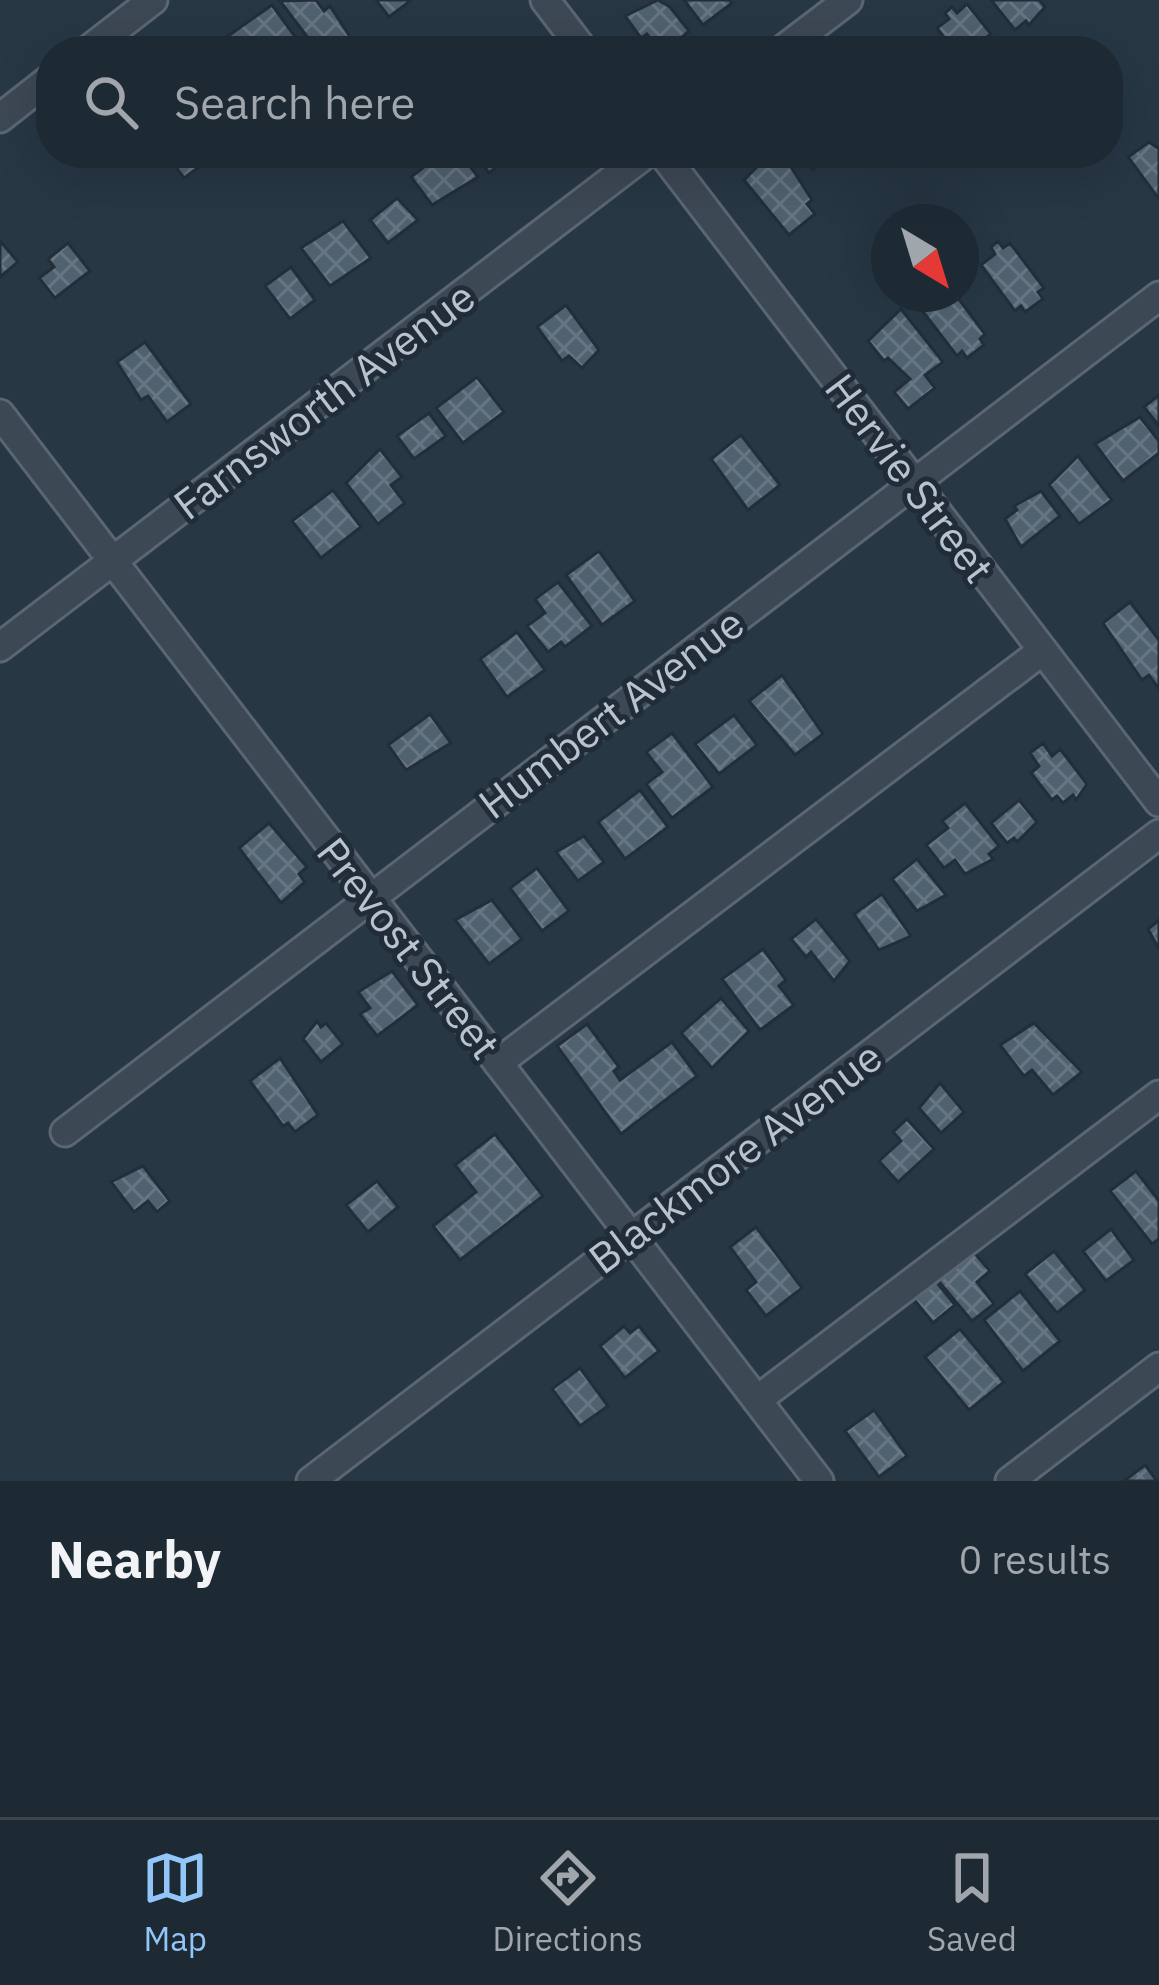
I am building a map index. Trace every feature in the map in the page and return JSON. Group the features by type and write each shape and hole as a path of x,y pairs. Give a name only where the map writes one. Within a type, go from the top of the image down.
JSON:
{"street":[{"path":"106,36 153,0"},
{"path":"545,0 573,36"},
{"path":"801,36 848,0"},
{"path":"0,118 36,90"},
{"name":"Farnsworth Avenue","path":"0,646 627,168"},
{"name":"Hervie Street","path":"673,168 1159,802"},
{"name":"Humbert Avenue","path":"65,1132 1159,296"},
{"name":"Prevost Street","path":"0,414 819,1481"},
{"path":"498,1063 1042,651"},
{"name":"Blackmore Avenue","path":"310,1481 1159,834"},
{"path":"757,1400 1159,1095"},
{"path":"1010,1481 1159,1367"}],"building":[{"path":"316,0 324,11 330,6 349,36 307,36 280,1"},
{"path":"376,0 411,0 389,17"},
{"path":"658,0 689,31 683,36 640,36 625,16"},
{"path":"684,0 729,0 732,3 703,25"},
{"path":"991,0 1039,0 1045,7 1029,25 1026,21 1015,30"},
{"path":"967,4 991,34 943,36 937,28 949,19 945,13 952,7 957,13"},
{"path":"272,5 295,36 228,36"},
{"path":"1149,142 1159,149 1159,199 1128,157"},
{"path":"176,168 198,168 184,178"},
{"path":"423,168 471,168 478,177 432,205 411,177"},
{"path":"756,168 792,168 812,200 807,204 815,214 789,235 744,180"},
{"path":"397,198 418,220 388,243 370,220"},
{"path":"343,221 371,258 330,286 301,248"},
{"path":"0,241 18,262 0,277"},
{"path":"998,241 1003,248 1010,243 1044,288 1038,292 1043,299 1025,312 1021,306 1015,311 981,265 995,254 991,247"},
{"path":"68,243 90,271 55,298 39,278 54,267 48,259"},
{"path":"291,267 315,300 290,319 265,286"},
{"path":"566,305 599,350 582,368 569,356 562,361 537,327"},
{"path":"903,312 943,362 925,375 935,388 908,409 894,392 910,379 888,358 884,361 868,341"},
{"path":"923,312 968,312 985,334 980,339 984,345 967,358 962,351 957,356"},
{"path":"145,342 191,404 167,422 148,396 141,400 117,362"},
{"path":"477,377 504,412 463,443 436,408"},
{"path":"1159,395 1159,426 1144,407"},
{"path":"429,413 446,436 414,459 397,436"},
{"path":"1140,417 1159,441 1159,453 1123,481 1095,444"},
{"path":"741,435 780,485 748,510 711,459"},
{"path":"380,449 402,477 391,485 405,503 378,524 346,483"},
{"path":"1078,456 1112,500 1079,524 1049,485"},
{"path":"333,490 361,527 321,558 292,521"},
{"path":"1041,491 1060,516 1021,547 1005,519 1017,510 1014,506"},
{"path":"599,551 635,601 602,625 566,575"},
{"path":"558,582 592,626 565,647 561,642 548,652 527,626 545,613 535,599"},
{"path":"1130,602 1159,640 1159,689 1149,675 1142,680 1103,623"},
{"path":"517,632 545,670 507,697 480,659"},
{"path":"782,675 823,734 795,755 749,701"},
{"path":"430,714 451,743 406,770 388,745"},
{"path":"734,715 757,745 719,774 695,744"},
{"path":"672,733 713,787 672,818 646,784 662,772 646,752"},
{"path":"1043,743 1052,756 1060,749 1087,784 1076,800 1073,795 1063,803 1057,796 1052,800 1031,773 1039,766 1030,753"},
{"path":"640,790 668,827 625,859 598,822"},
{"path":"1019,800 1037,822 1017,842 1014,838 1007,843 991,823"},
{"path":"965,803 999,846 989,854 993,859 965,874 955,860 944,868 926,845 948,828 942,821"},
{"path":"269,823 307,867 299,874 305,882 281,903 239,848"},
{"path":"584,836 604,862 578,881 556,852"},
{"path":"917,859 946,895 917,911 892,879"},
{"path":"537,868 569,911 542,931 510,888"},
{"path":"882,894 911,936 879,950 854,914"},
{"path":"492,900 522,939 489,964 455,920"},
{"path":"816,919 850,961 834,981 811,952 806,957 791,939"},
{"path":"1159,920 1159,949 1148,929"},
{"path":"763,949 786,980 779,986 794,1005 760,1030 722,979"},
{"path":"392,971 418,1005 377,1036 360,1014 370,1008 358,992"},
{"path":"721,998 749,1031 712,1068 681,1033"},
{"path":"317,1021 321,1027 326,1023 343,1044 321,1062 303,1039"},
{"path":"1034,1023 1082,1072 1053,1095 1032,1070 1024,1076 1000,1045"},
{"path":"587,1024 619,1067 614,1071 620,1080 672,1042 697,1076 621,1134 557,1046"},
{"path":"280,1058 318,1115 295,1132 288,1123 283,1126 250,1081"},
{"path":"940,1083 964,1112 941,1133 919,1108"},
{"path":"907,1119 934,1149 898,1182 879,1161 901,1141 893,1132"},
{"path":"495,1134 543,1196 460,1260 433,1226 476,1192 455,1165"},
{"path":"143,1166 170,1201 157,1212 148,1201 134,1212 111,1182"},
{"path":"1136,1171 1159,1201 1159,1239 1152,1244 1110,1191"},
{"path":"377,1181 398,1207 368,1232 346,1205"},
{"path":"756,1227 802,1288 766,1316 746,1290 756,1282 730,1247"},
{"path":"1111,1229 1134,1260 1106,1281 1083,1251"},
{"path":"971,1249 990,1271 977,1282 994,1304 972,1321 936,1278"},
{"path":"1054,1251 1085,1290 1057,1313 1025,1274"},
{"path":"934,1279 955,1305 933,1323 912,1297"},
{"path":"1020,1291 1060,1341 1023,1371 984,1320"},
{"path":"624,1326 630,1333 639,1326 659,1351 625,1378 600,1346"},
{"path":"960,1329 1004,1382 969,1410 925,1357"},
{"path":"580,1368 608,1406 580,1426 552,1389"},
{"path":"874,1410 907,1456 879,1477 845,1431"},
{"path":"1145,1465 1157,1481 1124,1481"}]}
